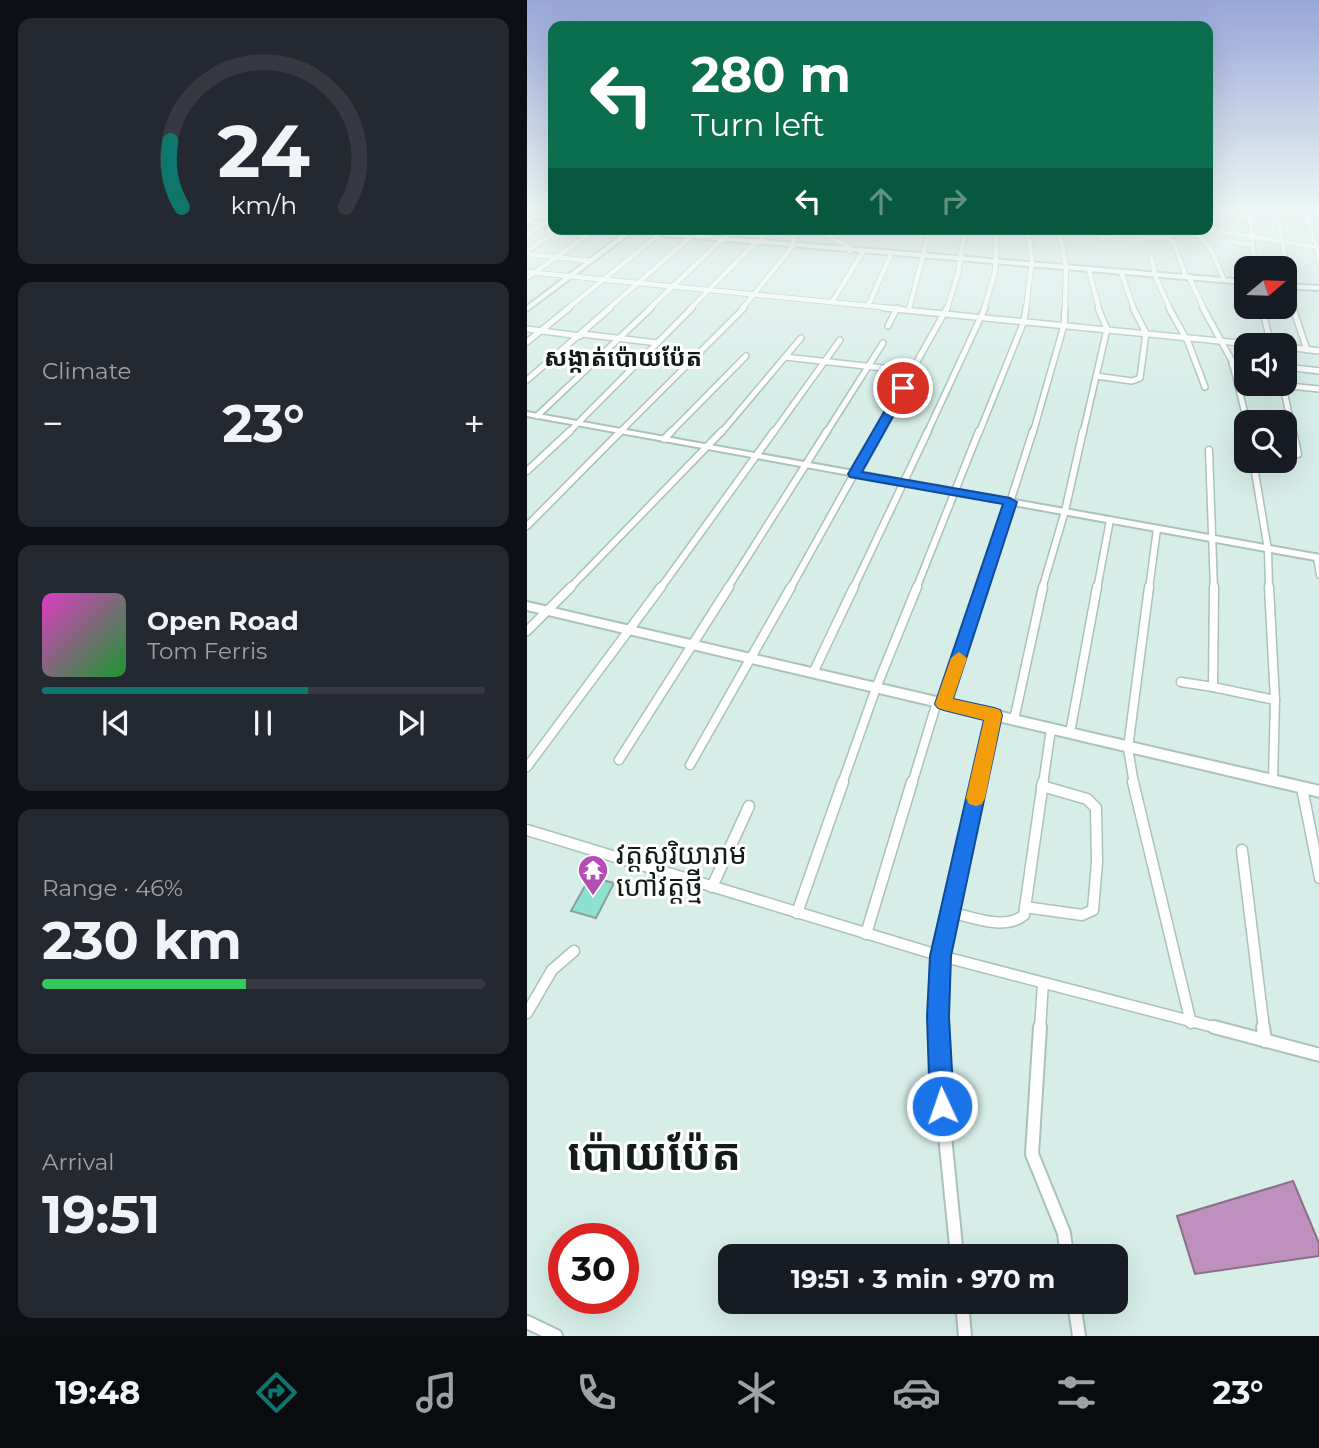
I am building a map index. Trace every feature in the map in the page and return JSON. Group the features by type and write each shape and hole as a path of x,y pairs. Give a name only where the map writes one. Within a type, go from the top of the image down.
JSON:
{"street":[{"path":"530,272 1234,342"},
{"path":"527,309 575,272"},
{"path":"527,342 614,272"},
{"path":"527,380 650,272"},
{"path":"532,415 688,272"},
{"path":"527,471 579,423 727,272"},
{"path":"527,526 623,432 756,295 774,272"},
{"path":"832,302 850,272"},
{"path":"868,306 883,272"},
{"path":"909,309 920,272"},
{"path":"690,765 945,313 957,272"},
{"path":"813,673 982,317 993,272"},
{"path":"797,913 876,688 1024,321 1029,272"},
{"path":"865,934 940,703 1010,502 1064,325 1066,272"},
{"path":"1014,720 1039,599 1065,511 1107,329 1094,298 1089,272"},
{"path":"1096,376 1132,381 1140,379 1146,333 1131,303 1121,272"},
{"path":"1125,272 1234,281"},
{"path":"1186,272 1234,367"},
{"path":"1221,272 1224,280"},
{"path":"527,278 535,273"},
{"path":"1154,275 1168,309 1185,337 1205,387"},
{"path":"1297,287 1319,288"},
{"path":"888,326 897,308"},
{"path":"1297,318 1307,350"},
{"path":"527,330 658,343"},
{"path":"527,631 710,446 801,338"},
{"path":"527,767 840,340"},
{"path":"619,760 883,343"},
{"path":"1297,349 1319,351"},
{"path":"664,439 746,356"},
{"path":"785,356 910,371"},
{"path":"1297,368 1319,370"},
{"path":"1297,387 1319,389"},
{"path":"1285,396 1298,454"},
{"path":"532,415 1318,558 1319,575"},
{"path":"1209,450 1214,540 1213,687"},
{"path":"1255,473 1268,550 1270,644 1275,700 1273,781"},
{"path":"1070,733 1110,520"},
{"path":"1157,529 1128,748 1137,806 1156,870 1191,1023"},
{"path":"527,606 1319,792"},
{"path":"1181,682 1275,700"},
{"path":"956,1244 942,1106 938,1017 941,956 994,715"},
{"path":"950,912 1011,924 1021,920 1051,729"},
{"path":"1025,907 1082,915 1093,910 1097,862 1096,808 1087,799 1042,786"},
{"path":"1302,788 1319,878"},
{"path":"712,887 749,806"},
{"path":"527,830 941,956 1319,1055"},
{"path":"1242,850 1265,1041"},
{"path":"527,1013 554,966 563,956 574,951"},
{"path":"1043,983 1032,1154 1064,1233 1065,1244"},
{"path":"963,1314 965,1336"},
{"path":"1076,1314 1079,1336"},
{"path":"527,1322 556,1336"}],"shaded area":[{"path":"1293,1181 1319,1243 1319,1256 1195,1274 1177,1216"}],"building":[{"name":"វត្តសូរិយារាម ហៅវត្តថ្មី","path":"590,877 614,883 596,918 571,911"}],"slow traffic":[{"path":"959,658 944,704 994,715 976,798"}],"place":[{"name":"វត្តសូរិយារាម ហៅវត្តថ្មី","path":"593,897"}],"district":[{"name":"សង្កាត់ប៉ោយប៉ែត","path":"623,358"},
{"name":"ប៉ោយប៉ែត","path":"654,1155"}],"route":[{"path":"903,388 854,474 1010,502 944,704 994,715 941,956 938,1017 942,1106"}]}
